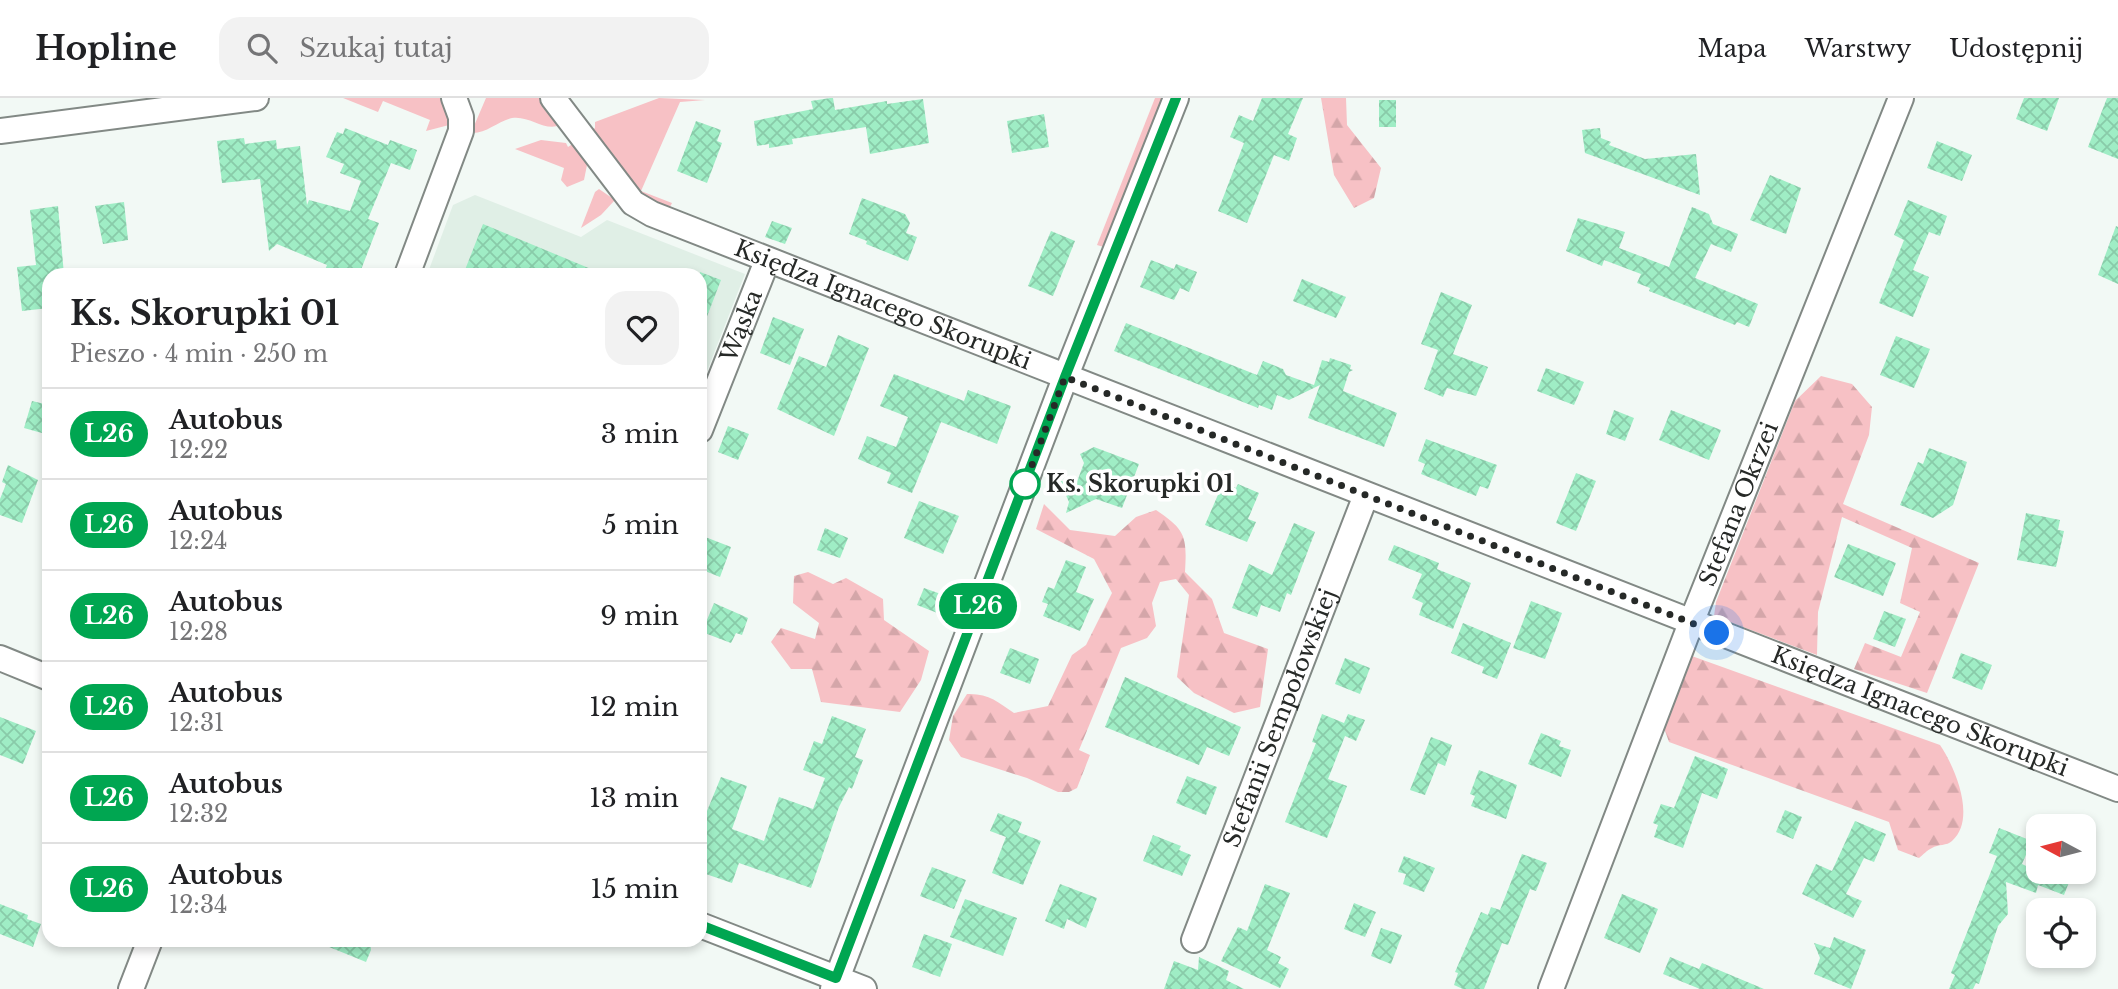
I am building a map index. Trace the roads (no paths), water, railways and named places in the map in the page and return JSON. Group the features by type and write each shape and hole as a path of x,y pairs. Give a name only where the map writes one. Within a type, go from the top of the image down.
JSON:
{"street":[{"path":"0,131 256,98"},
{"path":"410,268 461,131 461,117 454,98"},
{"name":"Księdza Ignacego Skorupki","path":"552,98 633,203 652,214 2118,789"},
{"path":"835,984 1065,377 1176,98"},
{"name":"Stefana Okrzei","path":"1551,989 1691,623 1901,98"},
{"name":"Wąska","path":"707,412 767,261"},
{"name":"Stefanii Sempołowskiej","path":"1194,940 1366,495"},
{"path":"0,658 42,675"},
{"path":"707,928 835,984 864,989"},
{"path":"131,989 147,947"}],"place":[{"name":"Ks. Skorupki 01","path":"1025,484"}]}
